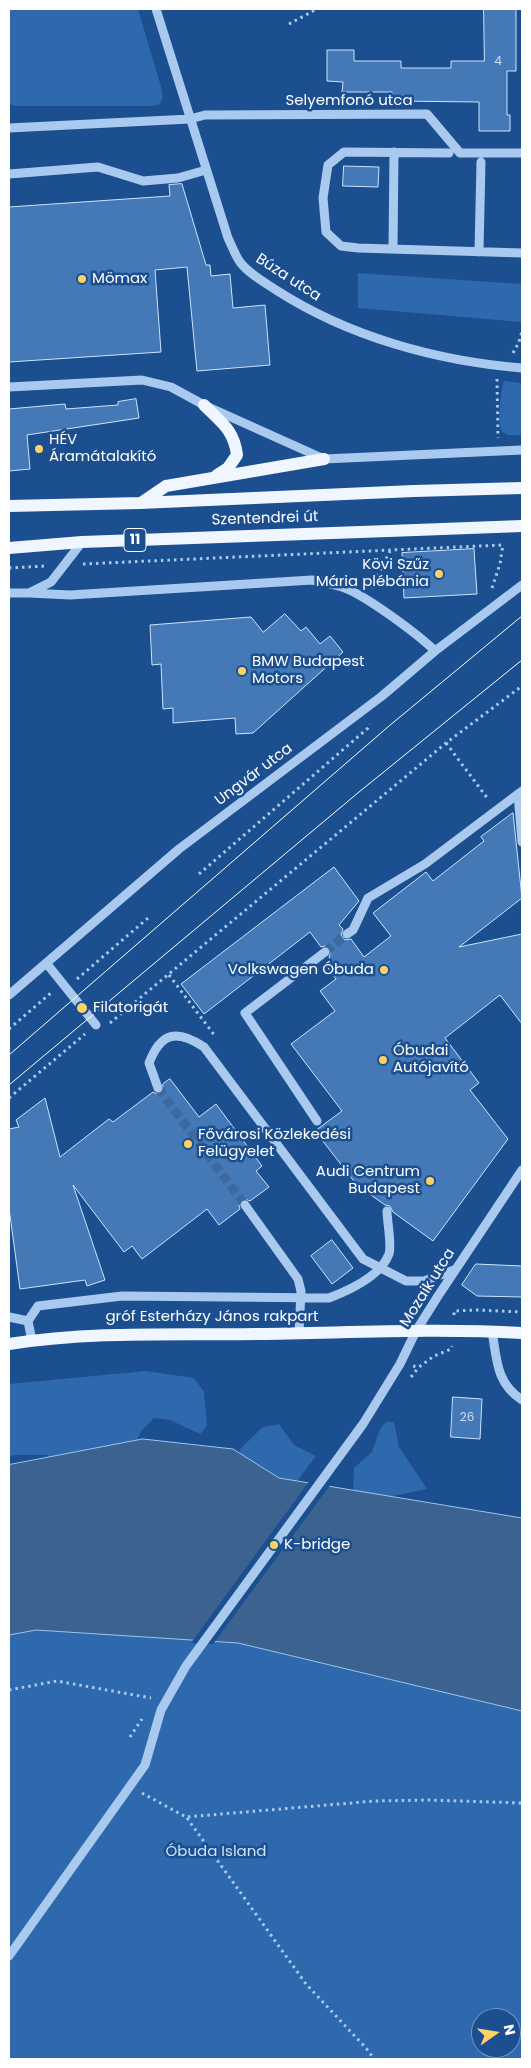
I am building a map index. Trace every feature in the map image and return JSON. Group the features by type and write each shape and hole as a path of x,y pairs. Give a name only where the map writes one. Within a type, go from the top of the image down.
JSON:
{"main road":[{"path":"204,404 229,428 236,442 237,455 228,468 210,478"},
{"path":"140,503 166,486 324,459"},
{"name":"Szentendrei út","path":"9,506 140,503 522,488"},
{"name":"Szentendrei út","path":"9,548 82,542 522,526"},
{"name":"gróf Esterházy János rakpart","path":"9,1344 111,1334 453,1330 522,1332"}],"street":[{"name":"Búza utca","path":"156,9 228,238 240,262 255,277 295,302 332,320 390,343 425,353 522,368"},
{"name":"Selyemfonó utca","path":"9,128 190,119 205,115 426,114 460,152 522,153"},
{"path":"448,153 344,152 328,166 323,198 326,232 341,246 358,248 522,253"},
{"path":"393,248 394,152"},
{"path":"479,252 481,162"},
{"path":"9,174 98,167 143,181 178,178 206,170"},
{"path":"9,387 142,380 171,386 204,404 324,459 522,450"},
{"path":"29,592 51,582 82,542"},
{"path":"9,593 29,592 70,595 312,580 344,587 426,642 435,651"},
{"name":"Ungvár utca","path":"9,995 179,849 382,696 435,651 522,584"},
{"path":"347,934 353,930 368,898 425,864 520,792"},
{"path":"520,792 522,842"},
{"path":"318,1121 245,1013 325,952"},
{"path":"47,964 96,1025"},
{"path":"158,1088 149,1063 156,1047 172,1036 189,1037 204,1047 364,1259 406,1281 424,1281 454,1270"},
{"name":"Mozaik utca","path":"165,1701 186,1666 363,1424 400,1364 416,1331 454,1270 522,1170"},
{"path":"245,1205 298,1279 301,1286 299,1333"},
{"path":"32,1341 28,1321 38,1306 122,1296 329,1298 346,1291 380,1269 390,1250 387,1210"},
{"path":"9,1317 28,1321"},
{"path":"492,1331 502,1382 513,1394 522,1400"},
{"path":"9,1956 132,1785 148,1759 157,1719 165,1701"}],"path":[{"path":"289,24 317,9"},
{"path":"499,451 496,377 519,342 522,331"},
{"path":"492,590 500,564 503,544"},
{"path":"9,568 509,545"},
{"path":"366,600 390,551"},
{"path":"9,1098 96,1025 101,1031 126,1011 446,743 522,686"},
{"path":"199,874 368,728"},
{"path":"446,743 496,809"},
{"path":"9,1029 54,990 64,987 148,918"},
{"path":"400,1364 419,1367 434,1356 451,1349 454,1311 522,1312"},
{"path":"9,1690 57,1681 165,1701"},
{"path":"132,1785 186,1817 306,1984 374,2059"},
{"path":"186,1817 375,1801 429,1800 522,1803"}],"green space":[{"path":"9,9 138,9 161,87 163,97 160,104 152,106 16,106 9,104"},
{"path":"358,273 522,284 522,322 358,308"},
{"path":"504,381 522,383 522,435 507,435 501,428 500,408"},
{"path":"146,1371 194,1378 204,1392 207,1426 200,1434 170,1420 154,1418 142,1430 126,1461 94,1470 46,1455 13,1455 9,1458 9,1384"},
{"path":"386,1422 394,1422 399,1447 427,1489 373,1500 353,1492 354,1468 372,1452 380,1429"},
{"path":"279,1424 294,1445 316,1456 291,1489 237,1465 240,1449 263,1427"},
{"name":"Óbuda Island","path":"37,1630 238,1643 522,1711 522,2059 9,2059 9,1635"}],"shaded area":[{"path":"143,1439 233,1449 279,1478 522,1518 522,1711 238,1643 36,1630 9,1635 9,1465"}],"pier":[{"name":"K-bridge","path":"310,1480 331,1484 213,1644 191,1643"}],"building":[{"path":"484,9 516,9 516,71 507,71 507,115 510,115 510,131 479,131 479,102 392,101 392,92 342,92 343,82 327,81 327,50 354,50 354,61 401,61 401,68 451,68 451,61 484,61"},
{"path":"344,166 379,167 378,187 343,186"},
{"name":"Mömax","path":"182,184 206,265 210,265 211,276 230,274 233,308 265,305 270,365 197,371 187,267 155,270 161,352 9,362 9,207 170,196 169,185"},
{"name":"HÉV Áramátalakító","path":"136,399 139,418 27,435 30,469 9,471 9,409 65,404 66,409 118,405 118,402"},
{"name":"Kövi Szűz Mária plébánia","path":"474,549 477,594 404,598 402,553"},
{"name":"BMW Budapest Motors","path":"285,614 301,631 306,627 320,644 330,636 343,652 253,733 236,734 235,718 173,723 173,708 163,709 161,664 152,665 150,625 251,617 263,632"},
{"path":"513,813 522,898 459,947 522,934 522,1024 500,995 445,1038 479,1083 470,1090 508,1139 433,1241 393,1212 390,1206 385,1205 357,1185 315,1131 342,1111 291,1044 335,1011 320,991 336,979 326,965 331,961 329,957 330,948 321,947 310,932 204,1014 181,984 334,867 359,901 339,925 343,929 341,935 345,940 351,939 364,957 391,936 373,913 426,872 433,881 484,841 481,837"},
{"path":"170,1079 199,1117 216,1104 262,1166 256,1171 269,1187 250,1201 241,1200 240,1209 219,1225 207,1209 142,1259 132,1246 124,1252 73,1185 105,1280 87,1286 85,1280 20,1289 9,1208 9,1129 19,1127 16,1120 45,1098 60,1157 109,1119 113,1122 153,1092 157,1094 162,1092 163,1084"},
{"path":"332,1240 353,1268 332,1284 311,1256"},
{"path":"476,1264 522,1266 522,1297 477,1296 462,1285"},
{"path":"453,1397 482,1399 480,1439 451,1437"}],"tunnel":[{"path":"325,952 347,934"},
{"path":"158,1088 245,1205"}],"tram line":[{"path":"9,1055 389,726 522,616"},
{"path":"9,1085 359,792 522,660"}],"place":[{"name":"Mömax","path":"82,279"},
{"name":"HÉV Áramátalakító","path":"39,449"},
{"name":"Kövi Szűz Mária plébánia","path":"439,574"},
{"name":"BMW Budapest Motors","path":"242,671"},
{"name":"Volkswagen Óbuda","path":"384,970"},
{"name":"Filatorigát","path":"82,1008"},
{"name":"Óbudai Autójavító","path":"383,1060"},
{"name":"Fővárosi Közlekedési Felügyelet","path":"188,1144"},
{"name":"Audi Centrum Budapest","path":"430,1181"},
{"name":"K-bridge","path":"274,1545"}]}
